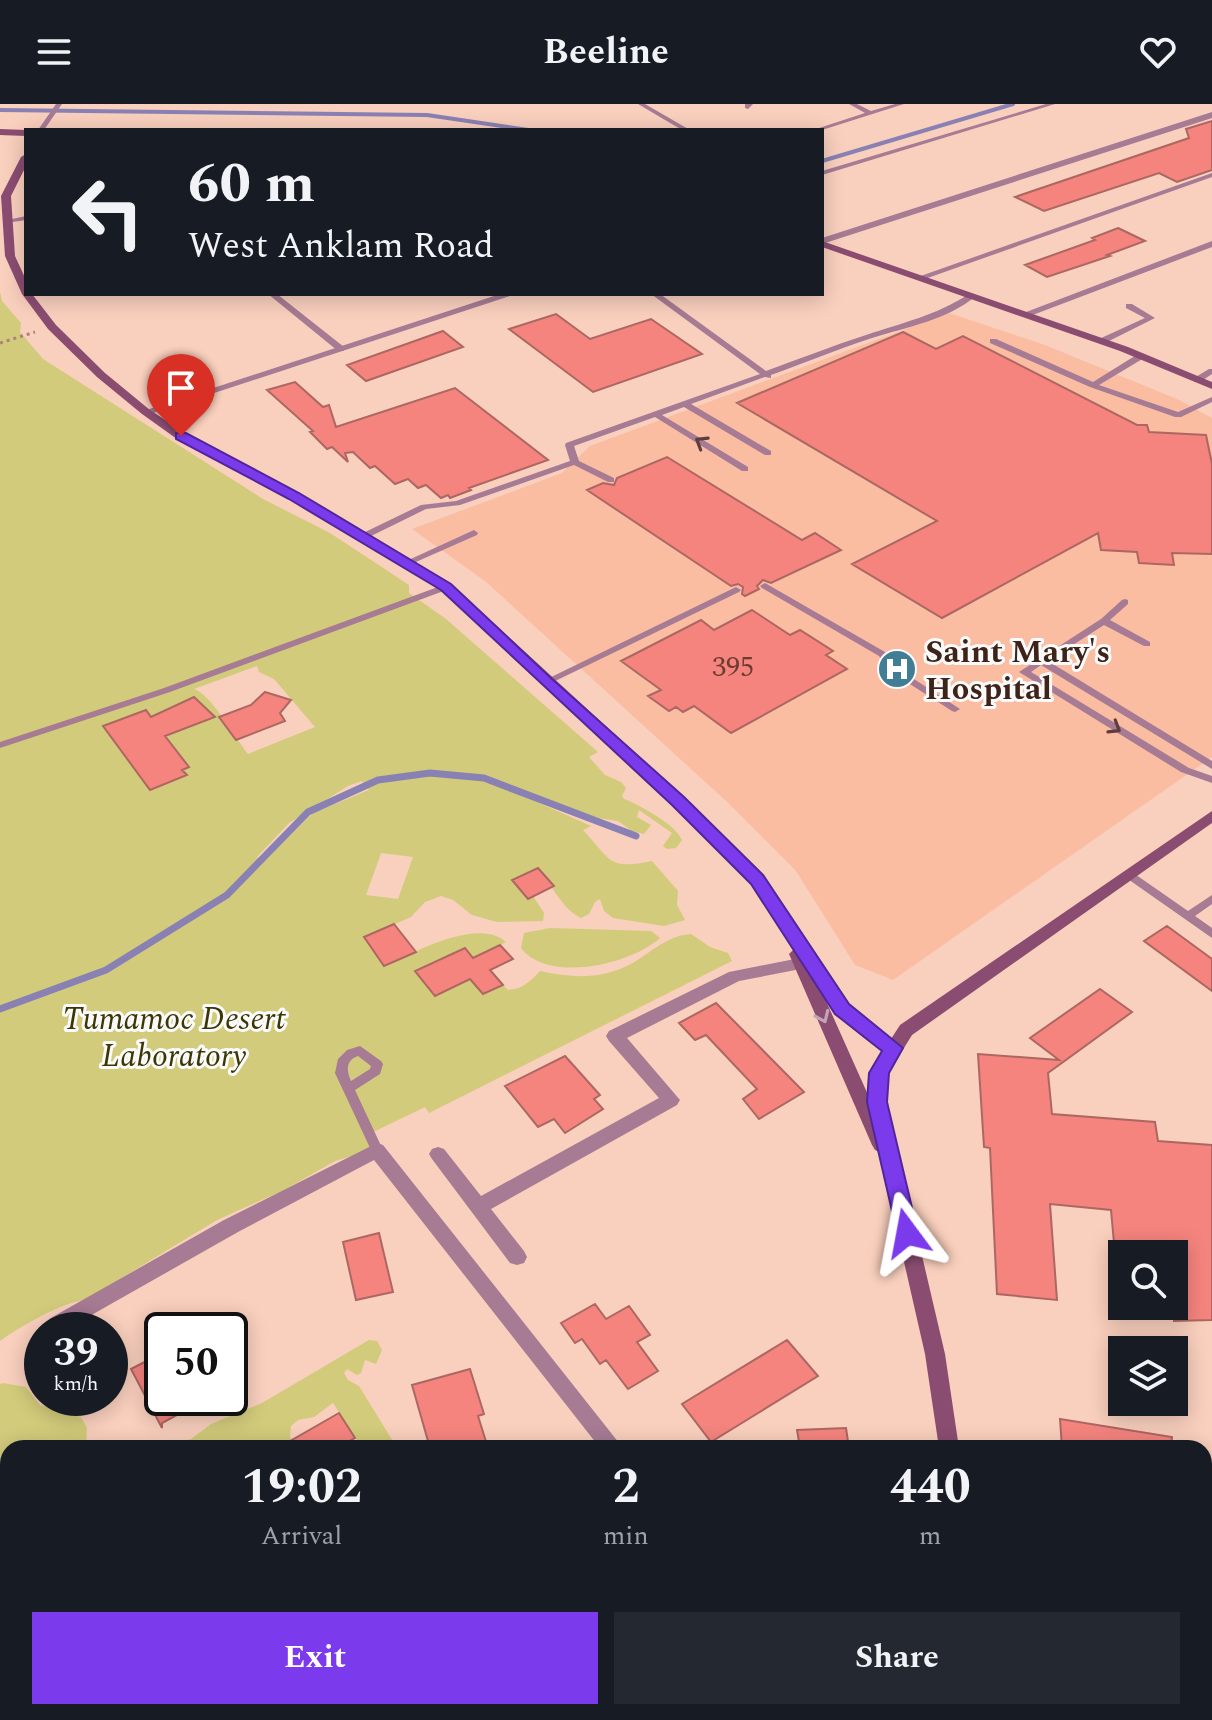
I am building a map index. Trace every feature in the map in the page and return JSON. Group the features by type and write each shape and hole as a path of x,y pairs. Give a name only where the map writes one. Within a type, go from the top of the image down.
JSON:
{"street":[{"path":"824,241 1212,115"},
{"path":"0,132 24,133"},
{"path":"24,160 4,191 10,256 24,286"},
{"path":"824,243 1102,341 1212,386"},
{"path":"1026,314 1212,244"},
{"path":"29,296 52,327 101,375 146,412 181,436 294,496 446,587 757,879 783,919 805,962 849,1078 894,1173"},
{"path":"146,412 505,296"},
{"path":"948,1440 935,1354 877,1102 879,1073 906,1030 1129,874 1208,824"},
{"path":"805,962 842,1009 893,1048"},
{"path":"479,1206 671,1100 615,1036 735,976 805,962"},
{"path":"79,1312 217,1234 377,1150 606,1440"},
{"path":"438,1154 517,1257"}],"lane":[{"path":"42,128 59,104"},
{"path":"641,104 683,128"},
{"path":"852,104 870,113"},
{"path":"822,128 901,104"},
{"path":"824,172 1052,104"},
{"path":"919,278 1212,175"},
{"path":"6,221 24,218"},
{"path":"275,296 341,349"},
{"path":"658,296 768,376"},
{"path":"611,480 575,462 569,445 768,376 882,331 942,316 972,296"},
{"path":"1102,341 1151,318 1129,306"},
{"path":"993,341 1093,385 1178,415 1212,399"},
{"path":"1093,385 1141,356"},
{"path":"1197,380 1212,371"},
{"path":"685,404 768,453"},
{"path":"656,414 745,469"},
{"path":"362,537 424,507 457,503 575,462"},
{"path":"406,563 474,533"},
{"path":"765,586 882,654 891,668 955,709"},
{"path":"0,745 167,690 446,587"},
{"path":"546,682 736,590"},
{"path":"1125,602 1104,621 1024,672 1185,770 1212,780"},
{"path":"1104,621 1147,644"},
{"path":"1041,661 1212,766"},
{"path":"1129,874 1212,934"},
{"path":"1188,916 1212,899"},
{"path":"349,1088 377,1150"}],"path":[{"path":"0,343 52,327"}],"shaded area":[{"name":"Saint Mary's Hospital","path":"949,313 1045,345 1177,399 1212,418 1212,757 893,980 855,965 796,871 725,800 485,581 412,529 562,473 590,446"}],"green space":[{"name":"Tumamoc Desert Laboratory","path":"0,292 2,301 21,323 20,332 43,359 263,499 330,533 409,585 409,593 446,619 598,752 589,757 605,775 621,782 626,788 622,796 624,799 665,822 682,840 676,848 667,849 663,846 672,833 639,810 637,817 651,825 644,834 632,831 618,821 598,818 517,788 512,791 591,826 583,830 612,860 627,864 652,861 678,891 677,905 685,920 664,926 613,918 604,911 600,899 589,914 581,918 568,908 537,869 512,881 528,898 533,896 544,913 543,921 497,922 472,915 453,900 441,896 425,902 411,917 365,937 384,966 445,940 479,933 494,935 506,942 473,958 465,948 435,995 470,979 483,994 503,985 508,990 518,988 540,971 575,976 608,973 631,964 682,935 691,934 710,947 728,953 732,961 429,1113 425,1107 365,1136 372,1146 369,1151 335,1161 284,1190 217,1220 85,1300 49,1312 24,1312 24,1325 0,1341","holes":["257,666 259,672 274,679 315,727 248,754 208,699 194,689","362,781 369,790 313,813 262,863 257,857 289,823 348,786","381,853 413,857 398,899 366,895"]},
{"path":"550,928 651,931 660,938 630,956 569,968 534,959 521,948 524,933"},
{"path":"369,1340 377,1341 382,1350 376,1364 365,1360 361,1373 357,1375 347,1369 344,1373 348,1380 359,1386 392,1440 357,1440 333,1403 314,1417 298,1420 291,1426 291,1440 187,1440 230,1416 248,1416 248,1409"},
{"path":"3,1383 24,1387 24,1416 78,1416 87,1428 86,1440 0,1440 0,1384"}],"building":[{"path":"1212,121 1212,170 1177,182 1159,173 1044,211 1015,197 1189,138 1186,129"},
{"path":"1118,228 1145,241 1047,277 1025,265 1095,240 1092,238"},
{"path":"556,314 590,339 651,319 702,354 593,392 509,329"},
{"path":"443,331 463,347 366,381 347,365"},
{"path":"903,332 936,349 963,336 1137,425 1147,425 1149,432 1206,435 1212,464 1212,554 1172,553 1174,565 1139,563 1137,552 1101,550 1098,533 942,618 852,564 937,521 737,403"},
{"path":"295,382 323,407 329,405 336,427 455,388 548,460 469,488 471,490 450,498 448,495 441,498 426,485 418,488 408,479 395,484 375,466 370,468 353,452 345,453 348,462 332,447 327,449 310,432 313,431 267,390"},
{"path":"667,457 802,540 815,533 841,550 771,583 763,580 757,586 759,589 745,596 742,594 743,587 738,584 731,586 587,490 603,483 614,485 617,478"},
{"path":"752,610 790,635 800,630 833,651 826,655 847,669 731,733 694,706 683,712 676,707 669,711 648,696 661,690 621,661 701,620 714,630"},
{"path":"265,692 291,700 280,713 285,721 236,740 219,717 251,705"},
{"path":"194,697 215,717 165,736 189,767 182,770 187,775 150,790 103,726 146,710 151,717"},
{"path":"538,868 554,886 528,899 512,880"},
{"path":"394,924 416,952 384,966 364,937"},
{"path":"1167,926 1212,959 1212,991 1144,941"},
{"path":"500,945 513,959 490,970 503,985 483,994 470,979 435,996 415,971 465,948 473,958"},
{"path":"1100,989 1132,1012 1048,1073 1052,1114 1155,1122 1158,1141 1212,1145 1212,1320 1174,1321 1188,1320 1188,1240 1114,1240 1111,1210 1050,1204 1057,1300 997,1294 990,1148 984,1147 978,1054 1059,1060 1030,1038"},
{"path":"716,1003 804,1092 759,1119 743,1099 757,1089 706,1035 695,1040 679,1023"},
{"path":"565,1056 600,1095 594,1099 603,1109 565,1133 554,1119 538,1127 505,1086"},
{"path":"379,1233 393,1292 356,1300 343,1242"},
{"path":"595,1304 606,1319 629,1306 650,1335 637,1342 658,1371 628,1389 606,1360 600,1364 582,1339 575,1343 561,1323"},
{"path":"787,1340 818,1376 714,1440 709,1440 682,1404"},
{"path":"144,1362 144,1394 131,1369"},
{"path":"470,1369 484,1414 478,1416 486,1440 428,1440 412,1385"},
{"path":"339,1413 355,1438 351,1440 292,1440"},
{"path":"156,1416 175,1416 162,1423 162,1428"},
{"path":"1060,1419 1172,1437 1172,1440 1061,1440"},
{"path":"846,1428 848,1440 799,1440 797,1430"}],"waterway":[{"path":"824,160 1013,104"},
{"path":"0,110 427,115 515,128"},
{"path":"0,1009 106,970 227,895 308,812 378,780 430,773 484,778 636,836"}],"place":[{"name":"Saint Mary's Hospital","path":"897,669"}],"route":[{"path":"181,436 294,496 446,587 678,801 757,879 842,1009 893,1048 879,1073 877,1102 907,1233"}]}
